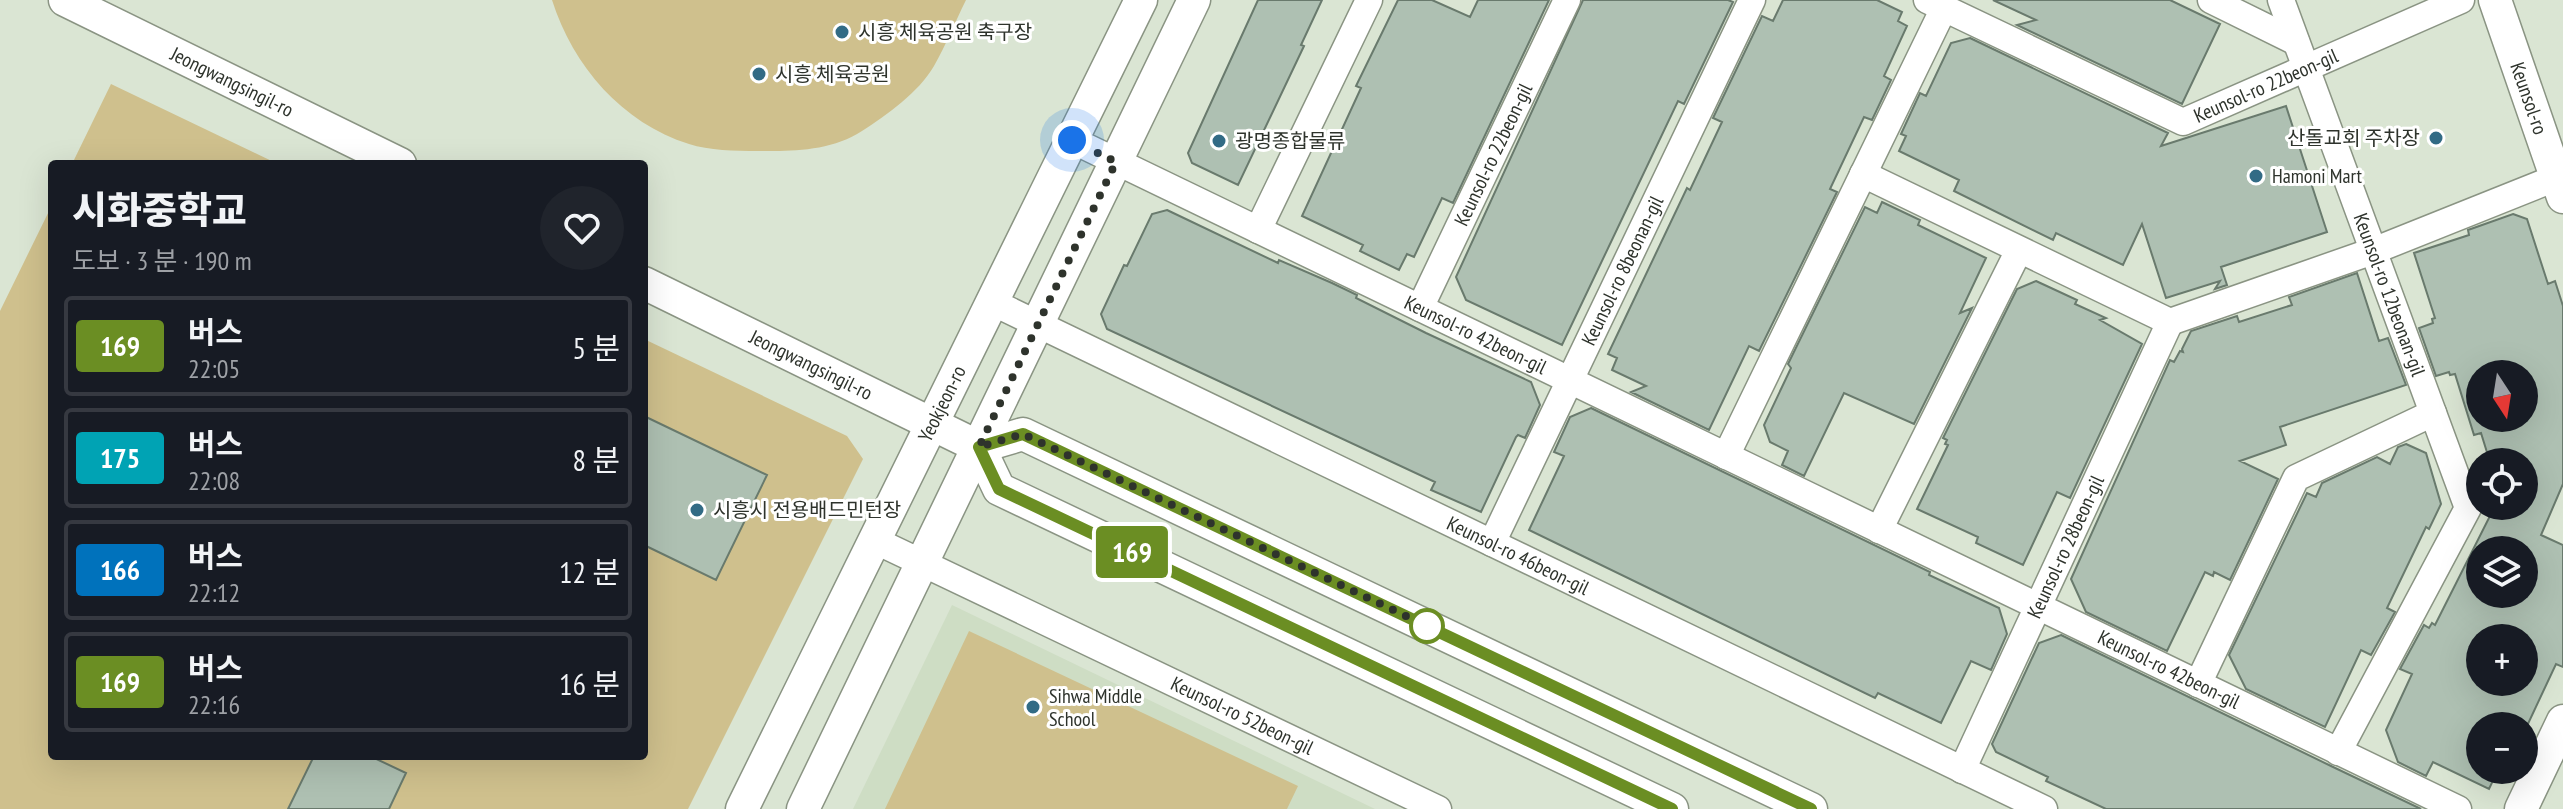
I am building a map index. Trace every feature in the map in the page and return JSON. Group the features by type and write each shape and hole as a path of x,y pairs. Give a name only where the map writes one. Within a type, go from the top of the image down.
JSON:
{"street":[{"name":"Jeongwangsingil-ro","path":"65,0 392,160"},
{"name":"Yeokjeon-ro","path":"742,809 1141,0"},
{"path":"803,809 1194,0"},
{"path":"1258,230 1369,0"},
{"name":"Keunsol-ro 22beon-gil","path":"1420,308 1567,0"},
{"name":"Keunsol-ro 8beonan-gil","path":"1492,543 1752,0"},
{"path":"2211,0 2296,42"},
{"name":"Keunsol-ro 12beonan-gil","path":"2281,0 2468,508 2338,752"},
{"name":"Keunsol-ro 22beon-gil","path":"1726,456 1863,174 1935,4 2183,122 2461,0"},
{"name":"Keunsol-ro","path":"2495,0 2561,183"},
{"name":"Keunsol-ro 42beon-gil","path":"1072,140 2458,809"},
{"path":"1863,174 2170,322 2561,183"},
{"path":"1879,530 2019,250"},
{"name":"Jeongwangsingil-ro","path":"648,285 979,447"},
{"name":"Keunsol-ro 46beon-gil","path":"992,302 2044,809"},
{"name":"Keunsol-ro 28beon-gil","path":"1962,770 2170,322"},
{"path":"2198,684 2296,478 2433,413"},
{"path":"979,447 1023,434 1811,809"},
{"path":"979,447 999,489 1672,809"},
{"name":"Keunsol-ro 52beon-gil","path":"874,540 1438,809"},
{"path":"2521,809 2563,721"}],"shaded area":[{"name":"시흥 체육공원","path":"552,0 966,0 928,76 882,118 852,137 830,145 753,151 720,150 689,144 642,122 622,107 587,69 561,24"},
{"path":"111,84 270,160 74,160"},
{"path":"48,213 48,760 648,760 648,341 847,436 863,459 688,809 0,809 0,311"},
{"name":"Sihwa Middle School","path":"952,605 1375,809 853,809"},
{"name":"Sihwa Middle School","path":"969,631 1298,786 1287,809 885,809"}],"building":[{"path":"1258,0 1322,0 1301,45 1304,46 1238,185 1192,163 1188,153"},
{"path":"1398,0 1432,0 1470,17 1478,0 1549,0 1453,203 1442,198 1414,257 1407,254 1399,270 1360,251 1363,245 1302,216 1361,88 1356,86"},
{"path":"1583,0 1733,2 1684,104 1678,101 1562,345 1466,300 1456,277"},
{"path":"1783,0 1877,0 1902,12 1898,21 1907,26 1884,76 1891,80 1872,120 1864,117 1830,189 1837,192 1759,351 1749,346 1709,430 1631,392 1646,386 1612,370 1617,358 1608,354 1722,122 1713,118 1762,16 1773,21"},
{"path":"1993,0 2170,0 2220,24 2182,104 2017,25 2036,20"},
{"path":"1970,38 2168,133 2161,146 2286,106 2327,232 2221,267 2227,285 2215,289 2220,281 2166,298 2142,224 2123,265 2056,233 2053,240 1954,191 1959,180 1899,151 1906,136 1901,134 1920,93 1926,96 1951,43"},
{"path":"1882,202 1920,220 1918,225 1986,258 1960,313 1972,308 1914,424 1844,393 1804,476 1782,465 1788,451 1770,442 1764,425 1791,368 1788,364 1865,207 1877,213"},
{"path":"1167,210 1278,263 1279,260 1332,283 1426,333 1531,382 1540,405 1525,438 1516,437 1481,512 1431,490 1435,482 1107,329 1101,314 1124,265 1127,266 1152,214"},
{"path":"2513,214 2527,219 2548,284 2555,281 2563,306 2563,484 2541,535 2563,545 2563,667 2556,664 2534,712 2466,712 2466,778 2433,762 2426,776 2398,762 2386,730 2412,674 2400,669 2424,625 2429,628 2432,623 2435,625 2466,564 2466,608 2538,608 2538,536 2480,536 2488,520 2538,520 2538,448 2486,448 2481,433 2474,435 2473,432 2538,432 2538,360 2466,360 2466,409 2455,374 2450,375 2449,372 2436,376 2419,328 2433,323 2432,319 2435,318 2414,253 2469,235 2468,230"},
{"path":"2357,273 2379,341 2388,338 2406,385 2280,427 2286,445 2240,461 2278,479 2230,580 2214,572 2213,576 2205,572 2167,651 2086,612 2071,579 2170,360 2174,362 2180,351 2183,352 2191,331 2237,316 2239,322 2292,305 2289,297"},
{"path":"2036,281 2077,300 2075,304 2106,318 2100,320 2142,344 2070,498 2057,492 2023,565 1976,543 1978,537 1917,509 1948,445 1943,438 2017,289"},
{"path":"1591,408 1999,608 2007,634 1991,670 1971,661 1941,723 1878,693 1875,698 1529,530 1564,456 1554,452 1570,417"},
{"name":"시흥시 전용배드민턴장","path":"648,418 767,475 716,580 648,547"},
{"path":"2406,444 2426,453 2441,504 2429,529 2426,527 2387,608 2395,612 2371,655 2361,650 2325,727 2246,689 2229,655 2307,493 2316,497 2322,483 2377,457 2390,464 2398,447"},
{"path":"2061,635 2421,809 2106,809 2046,781 2048,777 1996,752 1992,744 2039,643"},
{"path":"312,760 378,760 406,773 389,809 288,809"}],"bus line":[{"name":"169","path":"1672,809 999,489 979,447 1023,434 1811,809"}],"place":[{"name":"시흥 체육공원 축구장","path":"842,32"},
{"name":"시흥 체육공원","path":"759,74"},
{"name":"산돌교회 주차장","path":"2436,138"},
{"name":"광명종합물류","path":"1219,141"},
{"name":"Hamoni Mart","path":"2256,176"},
{"name":"시흥시 전용배드민턴장","path":"697,510"},
{"name":"Sihwa Middle School","path":"1033,707"}],"route":[{"path":"1072,140 1116,162 979,447 1023,434 1427,626"}]}
